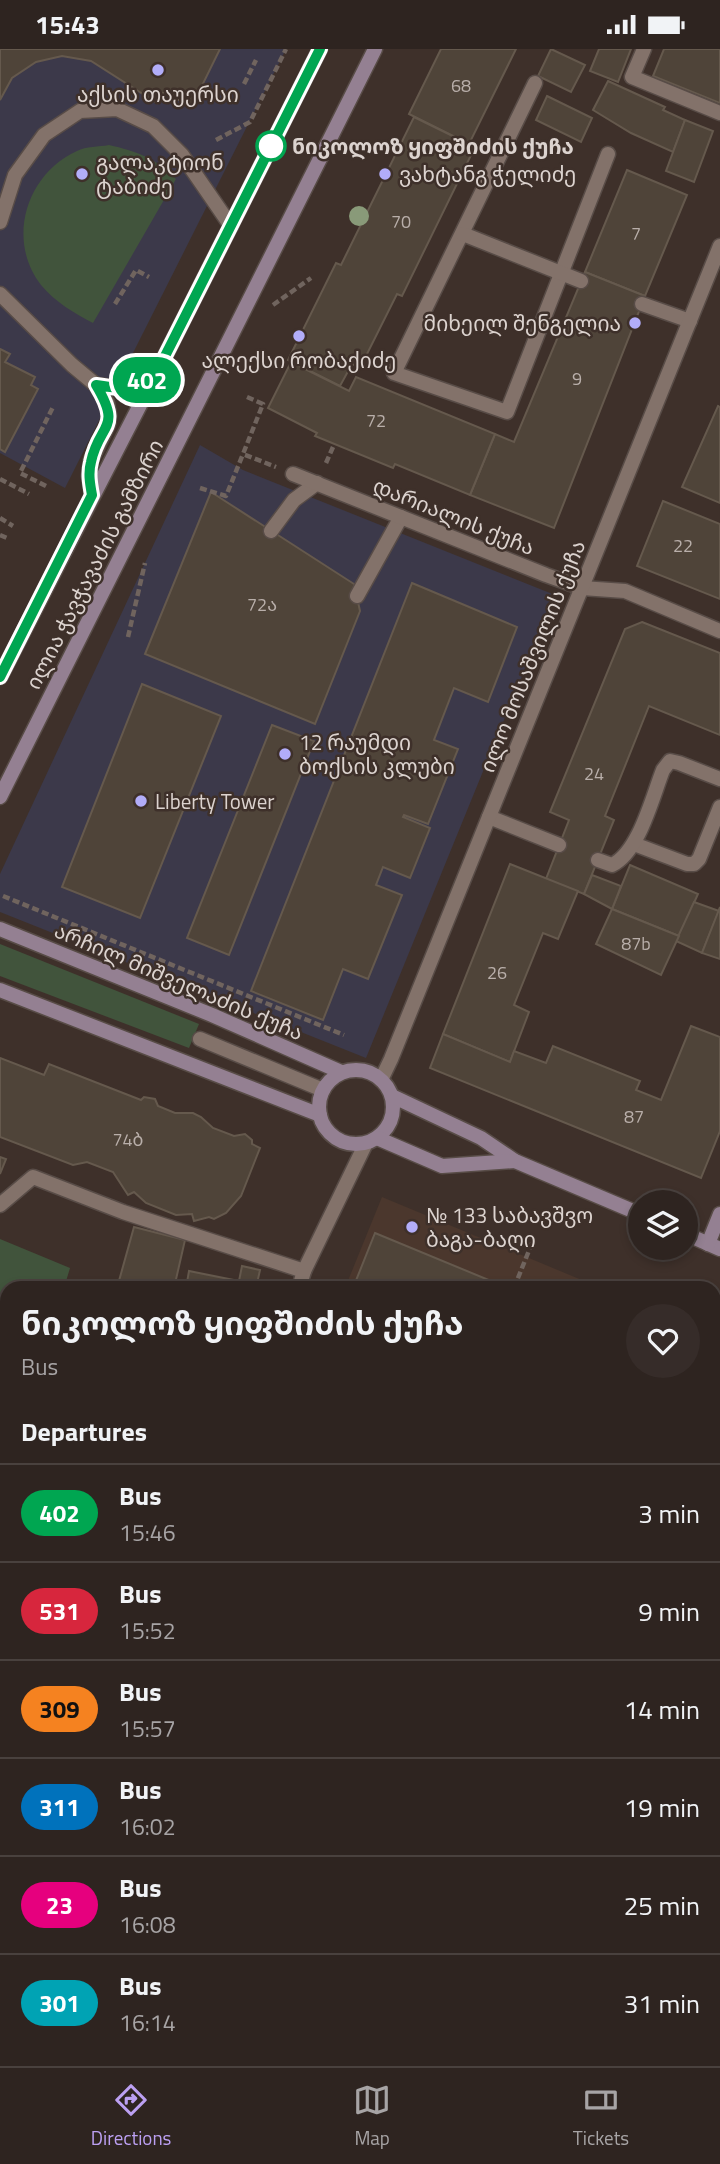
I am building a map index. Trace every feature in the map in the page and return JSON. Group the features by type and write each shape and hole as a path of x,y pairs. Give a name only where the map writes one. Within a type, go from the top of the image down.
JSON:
{"main road":[{"name":"ილია ჭავჭავაძის გამზირი","path":"0,677 320,49"},
{"name":"ილია ჭავჭავაძის გამზირი","path":"0,797 375,49"},
{"name":"არჩილ მიშველაძის ქუჩა","path":"0,929 212,1015 341,1073"},
{"path":"0,990 320,1115"},
{"path":"354,1069 366,1070 381,1080 387,1084 394,1108 386,1130 371,1140 354,1144 342,1142 332,1136 324,1126 319,1102 323,1090 331,1080 354,1069"},
{"path":"392,1096 481,1138 515,1161 628,1209"},
{"path":"371,1140 442,1166 515,1161"},
{"path":"714,1246 720,1215"}],"street":[{"path":"644,49 632,77 720,113"},
{"path":"535,83 394,373 508,412 608,154"},
{"path":"0,222 15,174 44,135 80,111 117,109 153,126 183,155 231,226"},
{"path":"463,234 581,281"},
{"name":"ილო მოსაშვილის ქუჩა","path":"381,1080 720,247"},
{"path":"0,294 96,385 107,403 108,424 91,460 89,476 92,495"},
{"path":"642,304 690,321"},
{"path":"96,385 130,389 158,370"},
{"name":"დარიალის ქუჩა","path":"293,474 582,587 625,591 720,631"},
{"path":"271,531 294,500 317,483"},
{"path":"357,596 401,517"},
{"path":"598,860 611,866 620,861 634,844 663,771 670,761 679,762 720,779"},
{"path":"634,844 687,864 694,864 699,859 720,807"},
{"path":"489,817 559,845"},
{"path":"200,1039 323,1090"},
{"path":"301,1281 371,1140"},
{"path":"0,1205 33,1177 122,1212 304,1271"}],"path":[{"path":"216,140 250,122 286,49"},
{"path":"244,84 257,61"},
{"path":"115,304 136,270 149,277"},
{"path":"200,488 226,496 263,404 247,397"},
{"path":"46,486 20,473 53,407"},
{"path":"243,454 293,474"},
{"path":"0,479 29,495"},
{"path":"0,518 13,526"},
{"path":"0,535 6,538"},
{"path":"3,896 344,1035"},
{"path":"517,1281 534,1238"}],"shaded area":[{"path":"0,49 286,49 65,488 0,453"},
{"path":"200,445 243,470 555,595 366,1058 0,912 0,874"},
{"name":"№ 133 საბავშვო ბაგა-ბაღი","path":"382,1197 584,1281 348,1281"}],"green space":[{"path":"109,145 145,157 176,179 93,323 59,302 41,285 30,267 24,229 34,192 45,175 77,151"},
{"path":"0,944 199,1024 189,1048 0,976"},
{"path":"0,1239 70,1268 66,1281 0,1281"}],"building":[{"name":"აქსის თაუერსი","path":"0,49 220,49 192,106 163,93 157,103 91,61 62,56 36,62 12,78 0,100"},
{"path":"441,49 516,49 469,144 409,114"},
{"path":"551,49 585,65 571,92 538,76"},
{"path":"599,49 631,49 618,82 590,71"},
{"path":"664,49 720,49 720,103 653,76"},
{"path":"608,81 665,107 663,110 685,120 673,152 631,133 593,110"},
{"path":"547,96 592,118 581,142 536,120"},
{"path":"414,117 475,147 402,296 397,294 360,368 352,364 340,386 288,360 336,263 341,265"},
{"path":"685,120 713,131 694,182 666,171"},
{"path":"627,170 687,195 645,296 585,272"},
{"path":"585,272 645,296 554,528 470,495 495,434 514,442"},
{"path":"0,349 10,354 5,362 35,377 31,385 38,389 5,452 0,449"},
{"path":"291,362 349,391 356,377 495,434 470,495 395,464 393,468 315,436 317,433 268,408"},
{"path":"718,406 720,407 720,503 682,487"},
{"path":"211,492 354,584 360,611 315,724 145,654"},
{"path":"663,501 720,524 720,599 637,566"},
{"path":"412,583 517,627 488,702 454,688 434,740 458,749 428,824 404,815 403,817 430,828 410,878 383,867 376,885 402,895 368,979 343,969 323,1020 251,991"},
{"path":"642,622 720,653 720,735 649,706 605,816 614,820 584,894 546,879 569,820 550,812 625,629"},
{"name":"Liberty Tower","path":"142,684 221,716 140,918 62,887"},
{"path":"272,725 314,741 229,955 187,938"},
{"path":"510,864 578,891 558,939 543,933 514,1005 529,1012 510,1062 443,1034"},
{"path":"630,865 698,894 679,936 612,909"},
{"path":"592,875 621,886 612,909 584,894"},
{"path":"694,902 719,911 702,953 676,941"},
{"path":"720,907 720,959 702,953"},
{"path":"612,909 679,936 661,975 596,944"},
{"path":"691,1026 720,1037 720,1131 701,1178 430,1068 443,1034 510,1062 514,1051 546,1063 553,1046 640,1081 636,1090 661,1100"},
{"path":"0,1058 44,1075 49,1064 141,1100 144,1097 155,1099 158,1106 175,1113 193,1113 213,1128 234,1136 245,1134 252,1140 252,1144 260,1148 241,1196 226,1213 214,1219 209,1217 194,1221 192,1214 176,1215 146,1203 134,1192 128,1195 113,1172 87,1162 73,1165 0,1137"},
{"path":"0,1157 6,1159 0,1174"},
{"path":"134,1227 185,1240 176,1281 119,1281"},
{"path":"375,1233 491,1281 356,1281"},
{"path":"242,1266 260,1270 258,1281 239,1281"},
{"path":"189,1271 239,1281 187,1281"}],"bus line":[{"name":"402","path":"0,677 92,495 89,476 91,460 108,424 109,415 107,403 96,385 130,389 158,370 320,49"}],"place":[{"name":"აქსის თაუერსი","path":"158,70"},
{"name":"ნიკოლოზ ყიფშიძის ქუჩა","path":"271,146"},
{"name":"გალაკტიონ ტაბიძე","path":"82,174"},
{"name":"ვახტანგ ჭელიძე","path":"385,174"},
{"name":"მიხეილ შენგელია","path":"635,323"},
{"name":"ალექსი რობაქიძე","path":"299,336"},
{"name":"12 რაუმდი ბოქსის კლუბი","path":"285,754"},
{"name":"Liberty Tower","path":"141,801"},
{"name":"№ 133 საბავშვო ბაგა-ბაღი","path":"412,1227"}]}
